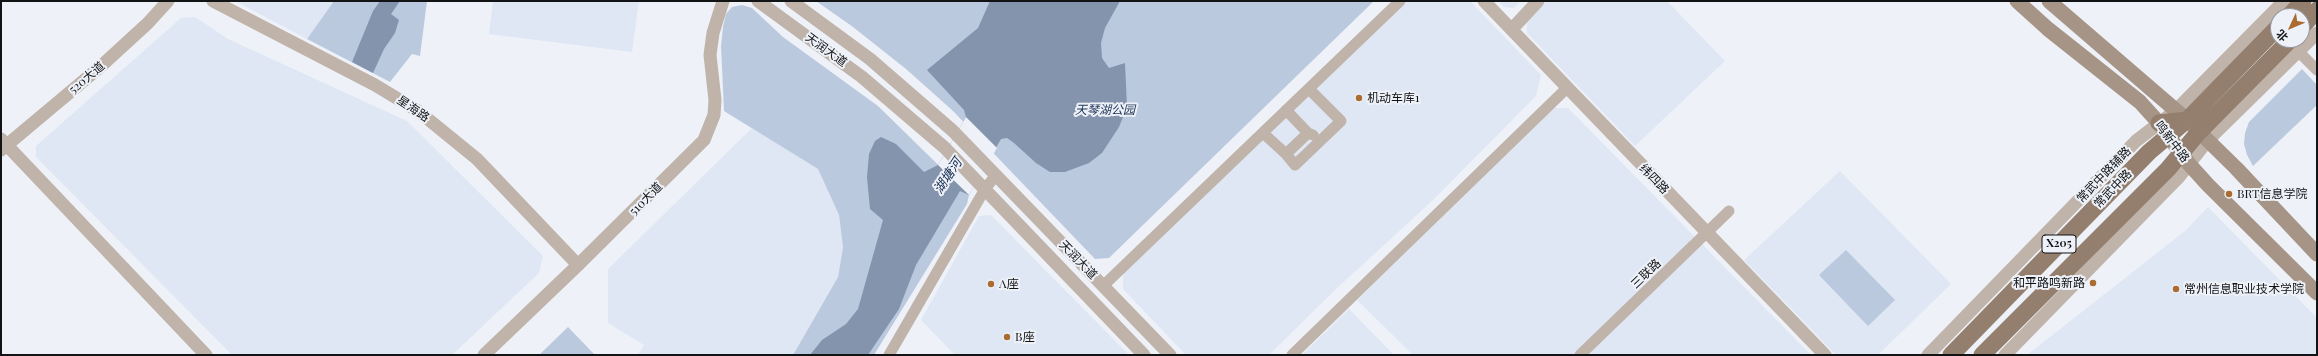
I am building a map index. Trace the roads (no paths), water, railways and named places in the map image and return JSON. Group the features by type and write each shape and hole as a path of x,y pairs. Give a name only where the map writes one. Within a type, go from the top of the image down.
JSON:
{"main road":[{"name":"鸣新中路","path":"2017,1 2048,29 2140,102 2164,129 2186,158 2317,293"},
{"name":"鸣新中路","path":"2049,1 2195,125 2317,254"},
{"path":"2310,18 2317,10"},
{"name":"常武中路","path":"1982,355 2186,158 2195,125 2270,36"},
{"name":"常武中路","path":"1951,355 2149,152 2164,129 2195,125 2292,48"}],"street":[{"name":"520大道","path":"3,145 100,66 148,23 168,1"},
{"name":"星海路","path":"213,1 375,85 418,111 477,159 578,265"},
{"name":"510大道","path":"484,355 578,265 704,140 714,115 715,100 710,55 714,33 723,1"},
{"name":"天润大道","path":"758,1 862,77 945,148 1144,355"},
{"name":"天润大道","path":"791,1 870,59 953,131 1170,355"},
{"path":"1103,286 1400,1"},
{"name":"纬四路","path":"1484,1 1824,355"},
{"path":"1512,29 1538,1"},
{"path":"2195,125 2284,1"},
{"path":"2297,48 2317,70"},
{"path":"1292,355 1567,88"},
{"path":"1263,133 1286,154 1294,168 1323,140 1341,121 1308,89"},
{"path":"1286,110 1308,133 1323,140"},
{"name":"常武中路辅路","path":"1928,355 2136,141 2164,129"},
{"path":"1286,154 1308,133"},
{"path":"3,145 206,355"},
{"path":"2005,355 2179,177 2186,158"},
{"path":"889,355 981,185 996,175"},
{"name":"三联路","path":"1580,355 1729,211"}],"water":[{"path":"380,1 400,1 391,14 399,20 395,33 384,49 373,73 352,62 373,11"},
{"name":"湖塘河","path":"990,1 1120,1 1105,28 1101,43 1102,58 1109,68 1125,63 1127,107 1119,127 1102,153 1089,163 1065,172 1050,172 1036,163 1007,138 1001,139 969,195 960,191 916,265 899,309 868,355 810,355 822,340 846,324 858,309 883,220 870,209 867,177 869,154 875,141 881,137 896,144 924,172 938,165 966,117 964,110 927,70 978,28"}],"place":[{"name":"机动车库1","path":"1359,98"},
{"name":"BRT信息学院","path":"2229,194"},
{"name":"和平路鸣新路","path":"2093,283"},
{"name":"A座","path":"991,284"},
{"name":"常州信息职业技术学院","path":"2176,289"},
{"name":"B座","path":"1007,337"}],"park label":[{"name":"天琴湖公园","path":"1105,110"}]}
